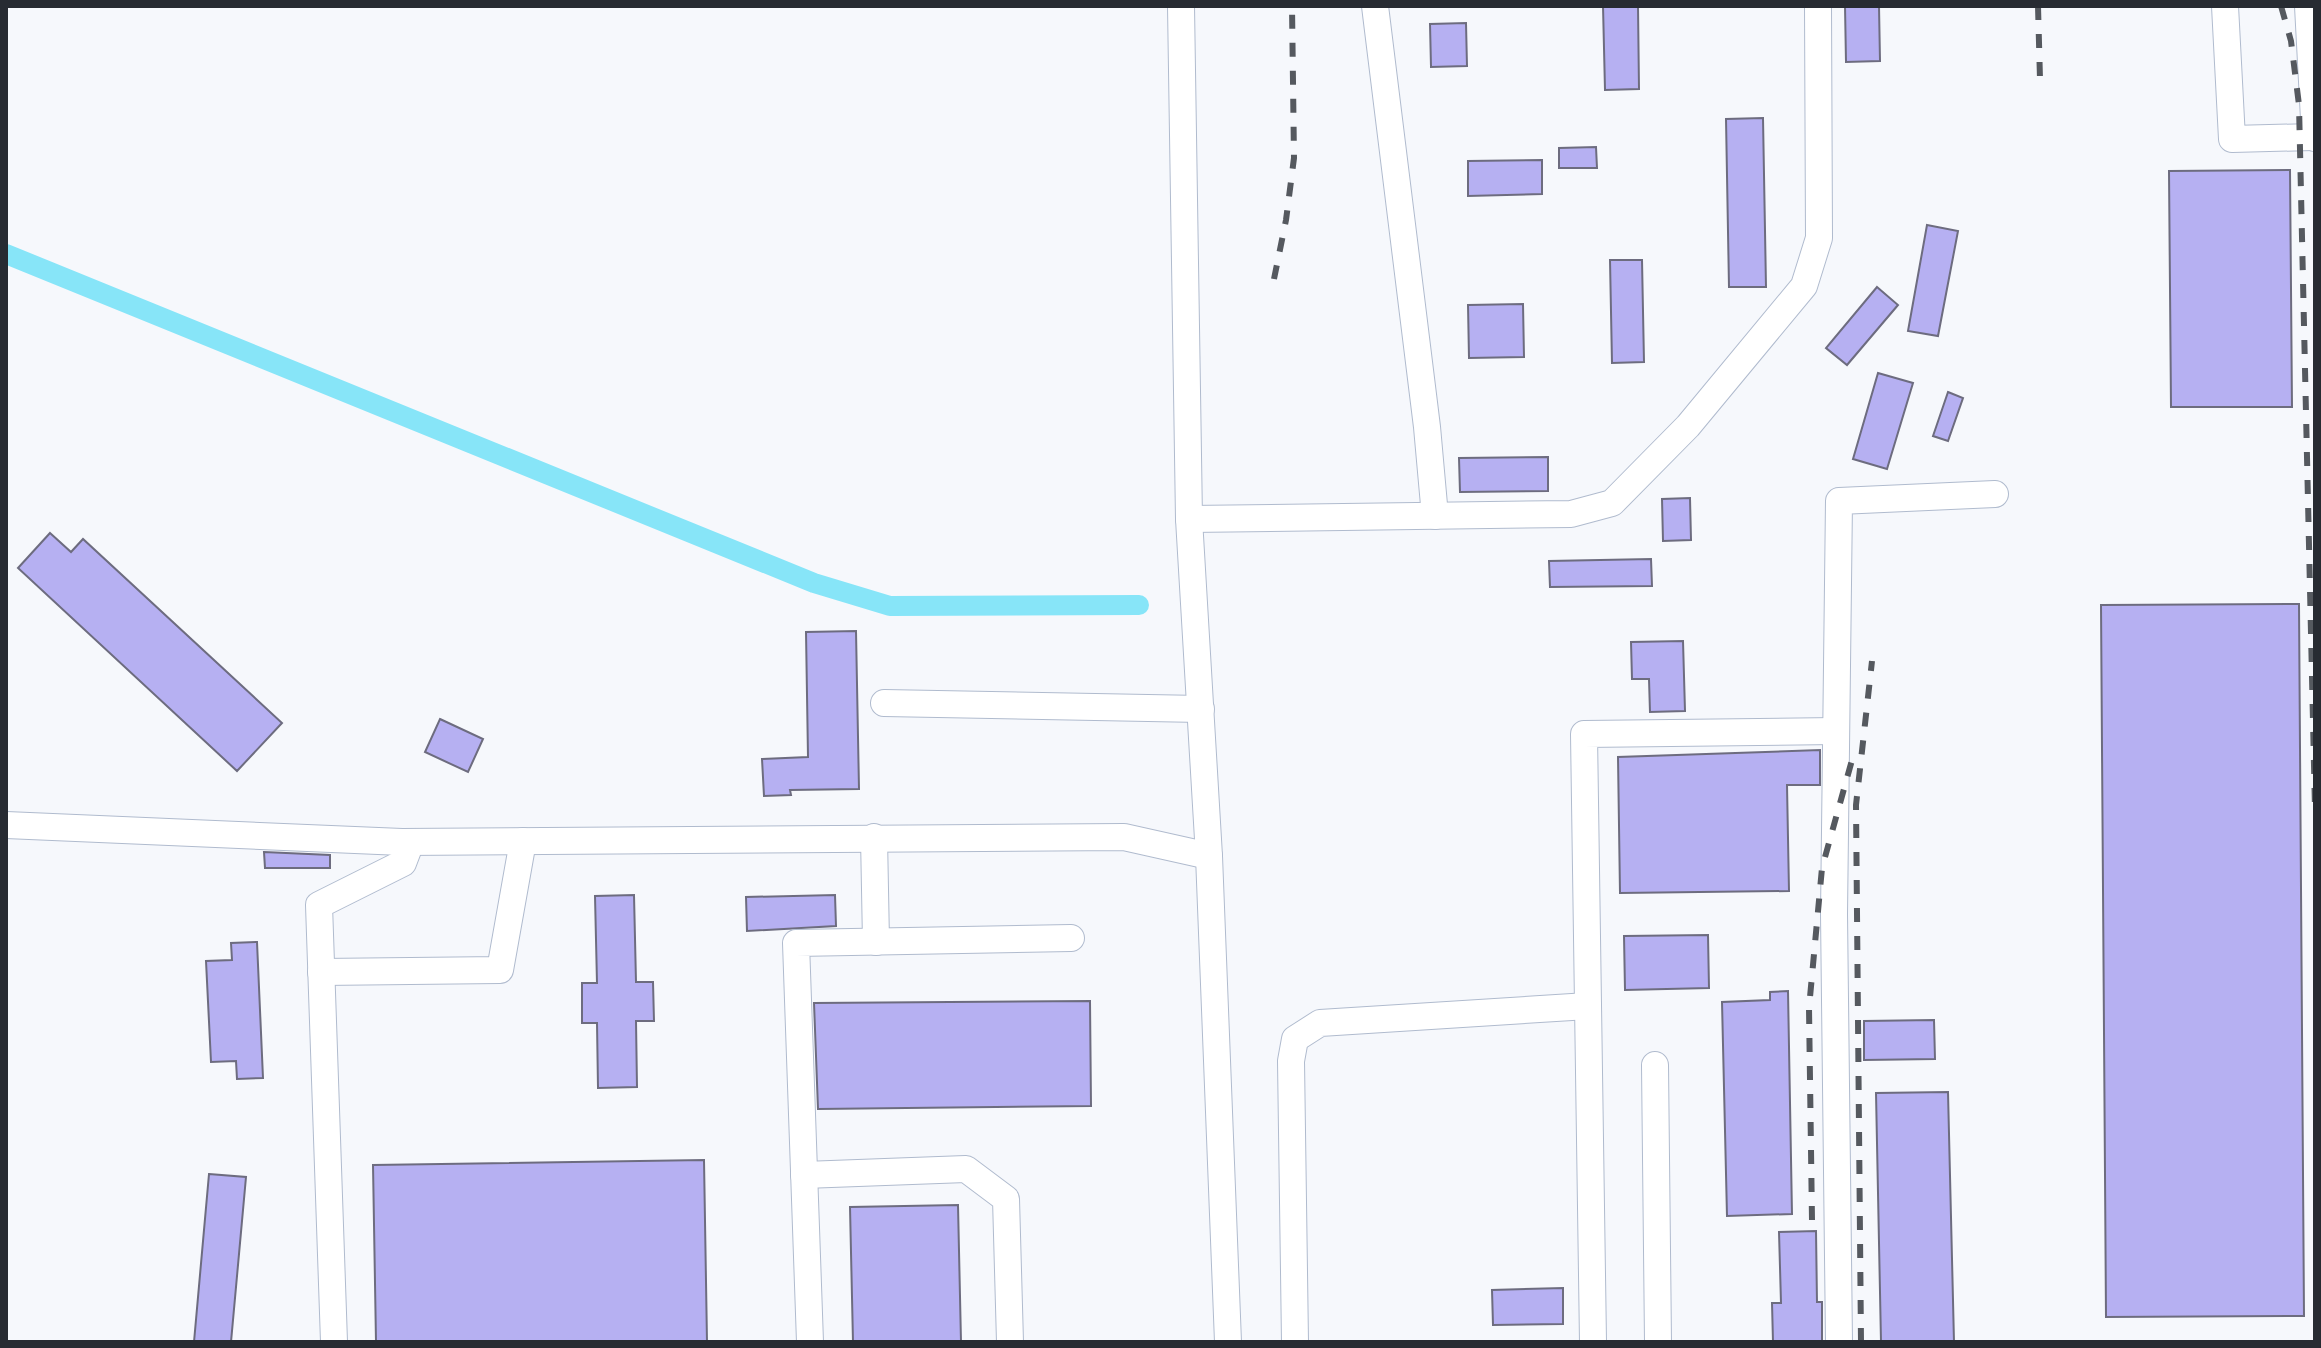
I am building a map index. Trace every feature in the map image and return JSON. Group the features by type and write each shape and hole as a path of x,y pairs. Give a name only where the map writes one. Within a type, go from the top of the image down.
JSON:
{"lane":[{"path":"1181,6 1189,519 1209,856 1228,1342"},
{"path":"1375,6 1427,427 1435,516"},
{"path":"1189,519 1571,514 1612,503 1688,426 1804,286 1819,238 1818,6"},
{"path":"2225,6 2232,139 2314,138 2308,6"},
{"path":"1839,1342 1834,914 1839,501 1995,494"},
{"path":"884,703 1201,709"},
{"path":"1593,1342 1584,734 1836,731"},
{"path":"6,825 411,842 1124,837 1209,856"},
{"path":"874,837 876,942"},
{"path":"321,972 500,970 523,841"},
{"path":"334,1342 319,905 403,863 411,842"},
{"path":"810,1342 796,943 1071,938"},
{"path":"1295,1342 1291,1061 1295,1039 1320,1023 1588,1006"},
{"path":"1655,1065 1658,1342"},
{"path":"804,1175 966,1169 1006,1199 1010,1342"}],"building":[{"path":"1603,6 1638,6 1639,89 1605,90"},
{"path":"1845,6 1879,6 1880,61 1846,62"},
{"path":"1466,23 1467,66 1431,67 1430,24"},
{"path":"1763,118 1766,287 1729,287 1726,119"},
{"path":"1596,147 1597,168 1559,168 1559,148"},
{"path":"1542,160 1542,194 1468,196 1468,161"},
{"path":"2290,170 2292,407 2171,407 2169,171"},
{"path":"1927,225 1958,231 1938,336 1908,331"},
{"path":"1610,260 1642,260 1644,362 1612,363"},
{"path":"1877,287 1898,305 1847,365 1826,348"},
{"path":"1523,304 1524,357 1469,358 1468,305"},
{"path":"1878,373 1913,383 1887,469 1853,459"},
{"path":"1948,392 1963,398 1948,441 1933,436"},
{"path":"1548,457 1548,491 1460,492 1459,458"},
{"path":"1690,498 1691,540 1663,541 1662,499"},
{"path":"50,533 71,552 83,539 282,723 237,771 18,568"},
{"path":"1651,559 1652,586 1550,587 1549,561"},
{"path":"2299,604 2304,1316 2106,1317 2101,605"},
{"path":"856,631 859,789 790,790 791,795 764,796 762,759 808,757 806,632"},
{"path":"1683,641 1685,711 1650,712 1649,679 1632,679 1631,642"},
{"path":"440,719 483,739 468,772 425,752"},
{"path":"1820,750 1820,785 1787,785 1789,891 1620,893 1618,757"},
{"path":"264,852 330,855 330,868 265,868"},
{"path":"634,895 636,982 653,982 654,1021 636,1021 637,1087 598,1088 597,1023 582,1023 582,983 597,983 595,896"},
{"path":"835,895 836,926 747,931 746,897"},
{"path":"1708,935 1709,988 1625,990 1624,936"},
{"path":"257,942 263,1078 237,1079 236,1061 211,1062 206,961 232,960 231,943"},
{"path":"1788,991 1792,1214 1727,1216 1722,1002 1770,1000 1770,992"},
{"path":"1090,1001 1091,1106 818,1109 814,1003"},
{"path":"1934,1020 1935,1059 1864,1060 1864,1021"},
{"path":"1948,1092 1954,1342 1881,1342 1876,1093"},
{"path":"704,1160 707,1342 376,1342 373,1165"},
{"path":"209,1174 246,1177 231,1342 194,1342"},
{"path":"958,1205 961,1342 853,1342 850,1207"},
{"path":"1816,1231 1817,1302 1822,1302 1822,1342 1773,1342 1772,1303 1781,1303 1779,1232"},
{"path":"1563,1288 1563,1324 1493,1325 1492,1290"}],"waterway":[{"path":"6,254 814,583 890,606 1139,605"}],"railway":[{"path":"1274,279 1294,158 1292,6"},
{"path":"2038,6 2040,79"},
{"path":"2281,6 2291,41 2299,105 2315,809"},
{"path":"1861,1342 1856,805 1872,661"},
{"path":"1812,1220 1809,1008 1822,868 1852,760"}]}
